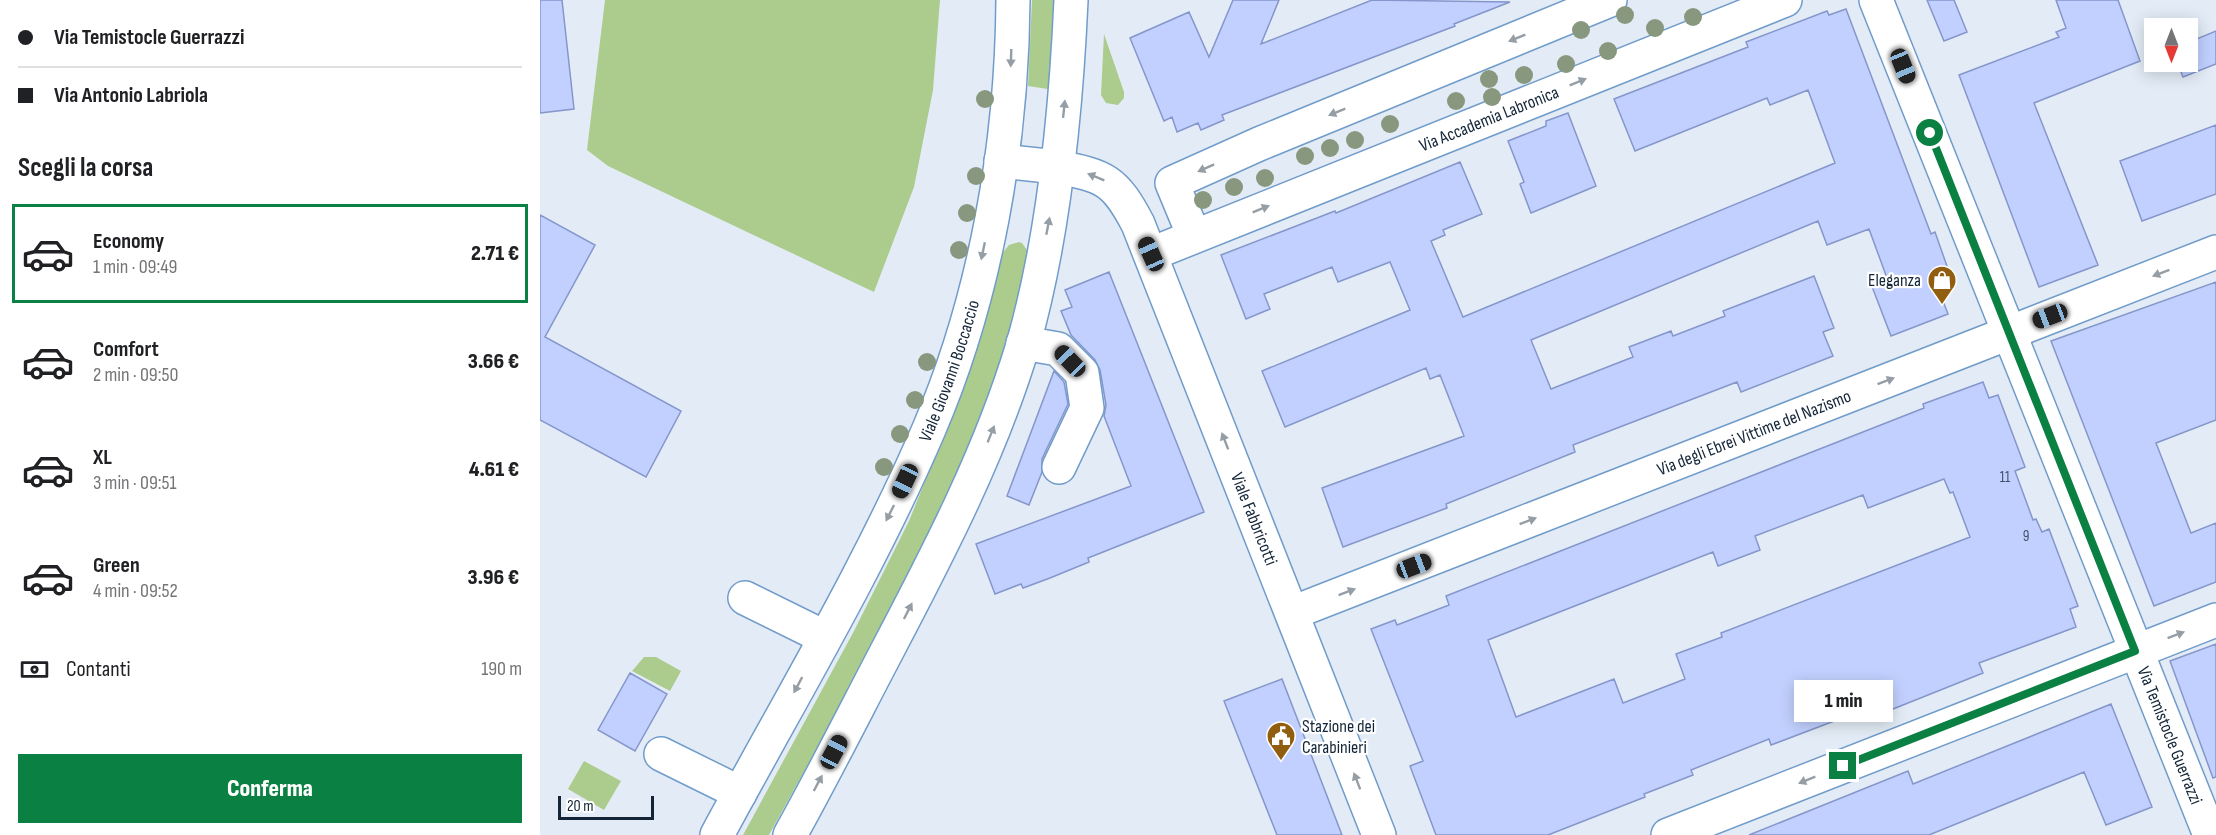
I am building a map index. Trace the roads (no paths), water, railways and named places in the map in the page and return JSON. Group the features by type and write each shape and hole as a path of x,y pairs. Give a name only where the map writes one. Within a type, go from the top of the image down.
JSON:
{"street":[{"name":"Viale Giovanni Boccaccio","path":"717,835 897,498 942,395 974,296 1001,160 1010,91 1013,0"},
{"path":"790,835 956,515 996,422 1023,343 1057,167 1071,0"},
{"path":"1126,202 1259,144 1610,0"},
{"name":"Via Accademia Labronica","path":"1151,254 1785,0"},
{"name":"Via Temistocle Guerrazzi","path":"1876,0 2210,835"},
{"name":"Viale Fabbricotti","path":"1001,160 1057,167 1098,176 1118,191 1126,202 1151,254 1379,835"},
{"path":"1172,183 1194,236"},
{"name":"Via degli Ebrei Vittime del Nazismo","path":"1292,613 2216,252"},
{"path":"1023,343 1058,349 1082,373 1087,408 1059,467"},
{"path":"745,598 824,637"},
{"path":"1668,835 2216,620"},
{"path":"661,754 740,793"}],"place":[{"name":"Eleganza","path":"1942,306"},
{"name":"Stazione dei Carabinieri","path":"1281,762"}]}
